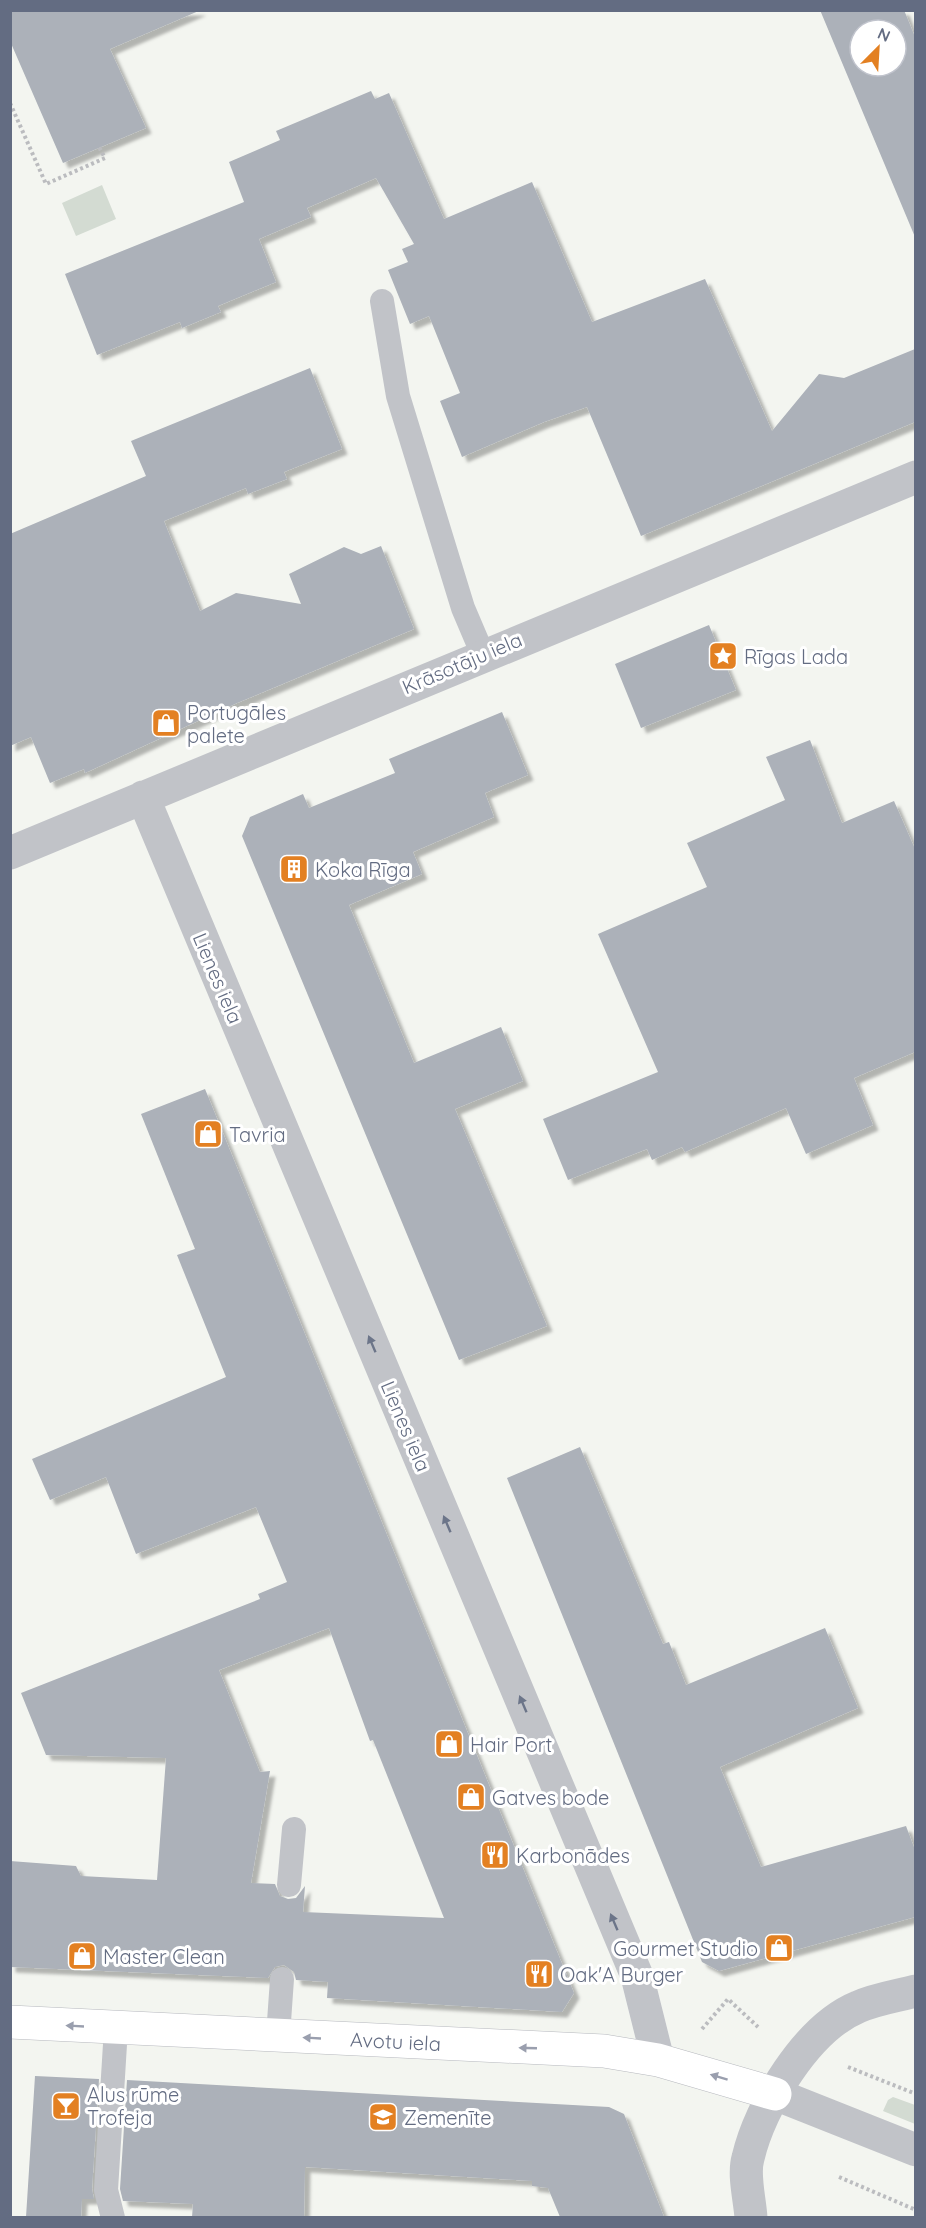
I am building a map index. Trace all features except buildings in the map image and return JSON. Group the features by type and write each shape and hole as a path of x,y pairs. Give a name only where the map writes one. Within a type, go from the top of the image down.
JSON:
{"street":[{"name":"Krāsotāju iela","path":"10,853 915,477"},
{"name":"Lienes iela","path":"143,797 637,1976 658,2060"},
{"path":"751,2217 747,2160 775,2094 804,2049 827,2025 858,2007 915,1991"},
{"name":"Avotu iela","path":"10,2022 604,2051 658,2060 775,2094"},
{"path":"775,2094 915,2150"}],"lane":[{"path":"382,301 398,396 463,608 483,655"},
{"path":"289,1885 294,1829"},
{"path":"278,2036 282,1979"},
{"path":"113,2217 106,2190 116,2028"}],"path":[{"path":"10,103 46,184 105,158 99,147"},
{"path":"700,2032 728,1999 758,2027"},
{"path":"839,2063 915,2094"},
{"path":"839,2177 915,2210"}],"shaded area":[{"path":"102,185 116,219 76,236 62,203"},
{"path":"893,2097 915,2105 915,2124 883,2111 888,2100"}],"place":[{"name":"Rīgas Lada","path":"723,656"},
{"name":"Portugāles palete","path":"166,723"},
{"name":"Koka Rīga","path":"294,869"},
{"name":"Tavria","path":"208,1134"},
{"name":"Hair Port","path":"449,1744"},
{"name":"Gatves bode","path":"471,1797"},
{"name":"Karbonādes","path":"495,1855"},
{"name":"Gourmet Studio","path":"779,1948"},
{"name":"Master Clean","path":"82,1956"},
{"name":"Oak'A Burger","path":"539,1974"},
{"name":"Alus rūme Trofeja","path":"66,2106"},
{"name":"Zemenīte","path":"383,2117"}]}
